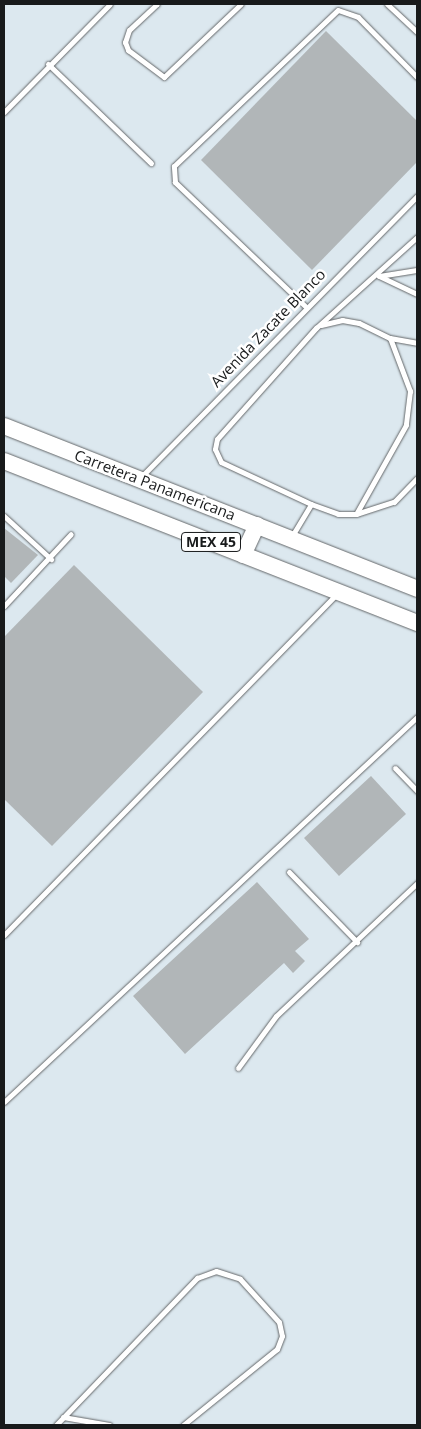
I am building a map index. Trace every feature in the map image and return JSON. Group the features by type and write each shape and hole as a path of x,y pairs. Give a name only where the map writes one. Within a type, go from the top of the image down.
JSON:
{"main road":[{"name":"Carretera Panamericana","path":"4,426 417,589"},
{"name":"MEX 45","path":"4,461 417,623"},
{"path":"243,554 257,525"}],"lane":[{"path":"4,112 48,64 110,4"},
{"path":"157,4 129,30 125,42 164,77 241,4"},
{"path":"387,4 417,32"},
{"path":"306,306 175,182 174,166 338,10 358,17 417,78"},
{"path":"48,64 151,163"},
{"name":"Avenida Zacate Blanco","path":"139,479 306,306 417,196"},
{"path":"417,237 379,276 352,294 316,328 217,439 215,449 221,462 310,504 338,514 356,514 394,502 417,478"},
{"path":"379,276 417,270"},
{"path":"379,276 417,294"},
{"path":"316,328 342,320 390,338 417,343"},
{"path":"356,514 411,413 410,391 390,338"},
{"path":"291,539 310,504"},
{"path":"4,516 50,559"},
{"path":"4,606 50,559 71,534"},
{"path":"4,935 339,592"},
{"path":"4,1102 417,717"},
{"path":"395,768 417,791"},
{"path":"289,872 357,942"},
{"path":"238,1068 276,1016 357,942 417,883"},
{"path":"56,1425 197,1278 216,1271 240,1279 279,1322 282,1336 277,1349 183,1425"},
{"path":"64,1417 109,1425"}],"shaded area":[{"path":"4,4 417,4 417,1425 4,1425"}],"building":[{"path":"326,31 417,121 417,162 312,270 201,160"},
{"path":"4,528 38,555 11,583 4,576"},
{"path":"74,565 203,692 52,846 4,799 4,637"},
{"path":"371,776 406,814 339,876 304,838"},
{"path":"257,882 309,939 295,951 305,961 293,973 284,963 185,1054 133,996"}]}
